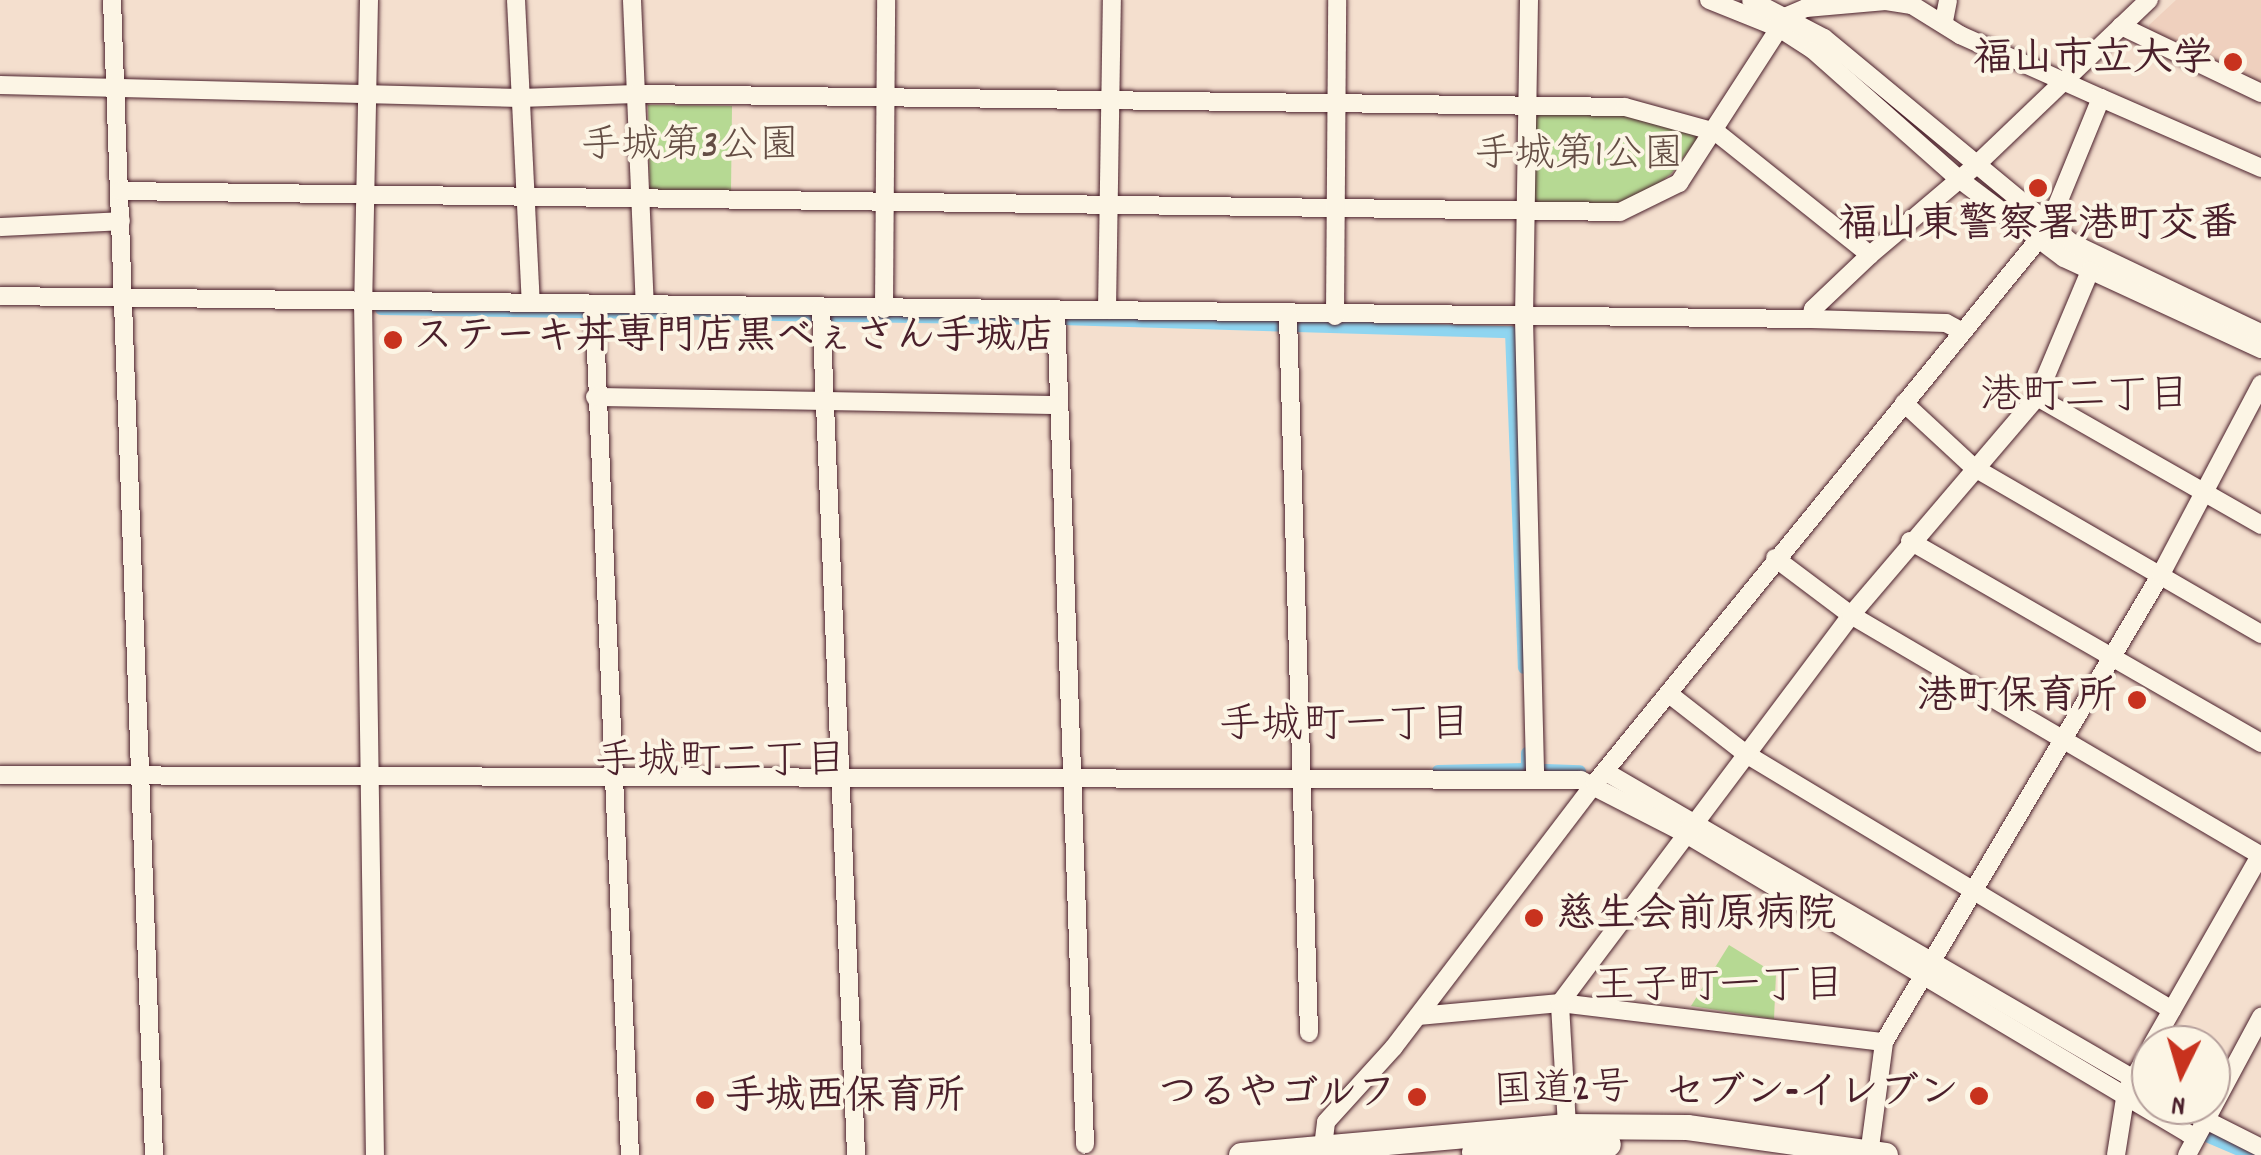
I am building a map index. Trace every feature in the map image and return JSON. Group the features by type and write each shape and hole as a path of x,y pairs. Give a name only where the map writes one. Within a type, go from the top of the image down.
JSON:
{"highway":[{"name":"国道2号","path":"1432,1155 1687,1127 1874,1154"},
{"name":"国道2号","path":"1241,1155 1571,1142 1679,1144 1778,1155"}],"street":[{"path":"112,0 154,1155"},
{"path":"369,0 363,300 375,1155"},
{"path":"516,0 531,302"},
{"path":"632,0 645,304"},
{"path":"884,309 882,98 886,0"},
{"path":"1107,310 1112,0"},
{"path":"1335,316 1337,0"},
{"path":"1529,0 1524,320 1535,779"},
{"path":"1709,0 1783,22"},
{"path":"1751,0 2090,272 2261,349"},
{"path":"1944,20 1948,0"},
{"path":"1811,320 1813,309 1870,255 1967,173 2149,0"},
{"path":"120,191 1109,209 1636,208 1679,183 1716,132 1783,22 1806,8 1901,1 1944,20 1960,35 2261,168"},
{"path":"2120,26 2261,93"},
{"path":"0,85 520,98 636,94 1625,107 1716,132 1870,255"},
{"path":"1320,1152 1326,1122 1418,1016 1774,558 2043,234 2102,98"},
{"path":"0,226 121,221"},
{"path":"2043,234 2261,333"},
{"path":"1571,1142 1560,1004 1851,615 1972,467 2037,398 2090,272"},
{"path":"0,296 1107,310 1524,320 1811,320 1946,323 1963,332"},
{"path":"594,304 611,778 630,1155"},
{"path":"821,308 856,1155"},
{"path":"1056,310 1086,1144"},
{"path":"1288,316 1309,1033"},
{"path":"1874,1154 1884,1042 2161,574 2261,384"},
{"path":"595,397 1057,405"},
{"path":"2037,398 2261,526"},
{"path":"1904,403 1972,467 2261,634"},
{"path":"1910,541 2261,743"},
{"path":"1774,558 1851,615 2261,855 2164,1025"},
{"path":"1668,694 1746,754 2172,1010"},
{"path":"0,775 1074,781 1600,777 2130,1085 2196,1135 2261,1148"},
{"path":"1418,1016 1560,1004 1884,1042"},
{"path":"2196,1135 2261,1017"},
{"path":"2116,1155 2130,1085"}],"shaded area":[{"name":"福山市立大学","path":"2176,0 2261,0 2261,87 2151,38 2149,25"}],"green space":[{"name":"手城第3公園","path":"648,105 732,106 731,192 650,191"},
{"name":"手城第1公園","path":"1535,114 1645,116 1700,135 1672,173 1643,196 1614,204 1534,202"},
{"path":"1729,945 1776,974 1774,1019 1691,1006"}],"waterway":[{"path":"381,309 1048,319"},
{"path":"1061,319 1511,332 1524,668"},
{"path":"1438,771 1527,769 1527,753"},
{"path":"1545,770 1580,771"},
{"path":"1607,783 1631,796"},
{"path":"2123,1083 2131,1088"},
{"path":"2189,1125 2251,1155"}],"place":[{"name":"福山市立大学","path":"2233,62"},
{"name":"福山東警察署港町交番","path":"2038,188"},
{"name":"ステーキ丼専門店黒べぇさん手城店","path":"393,340"},
{"name":"港町保育所","path":"2137,700"},
{"name":"慈生会前原病院","path":"1534,918"},
{"name":"セブン-イレブン","path":"1979,1096"},
{"name":"つるやゴルフ","path":"1417,1097"},
{"name":"手城西保育所","path":"705,1100"}],"district":[{"name":"港町二丁目","path":"2085,399"},
{"name":"手城町一丁目","path":"1345,728"},
{"name":"手城町二丁目","path":"721,764"},
{"name":"王子町一丁目","path":"1719,989"}]}
